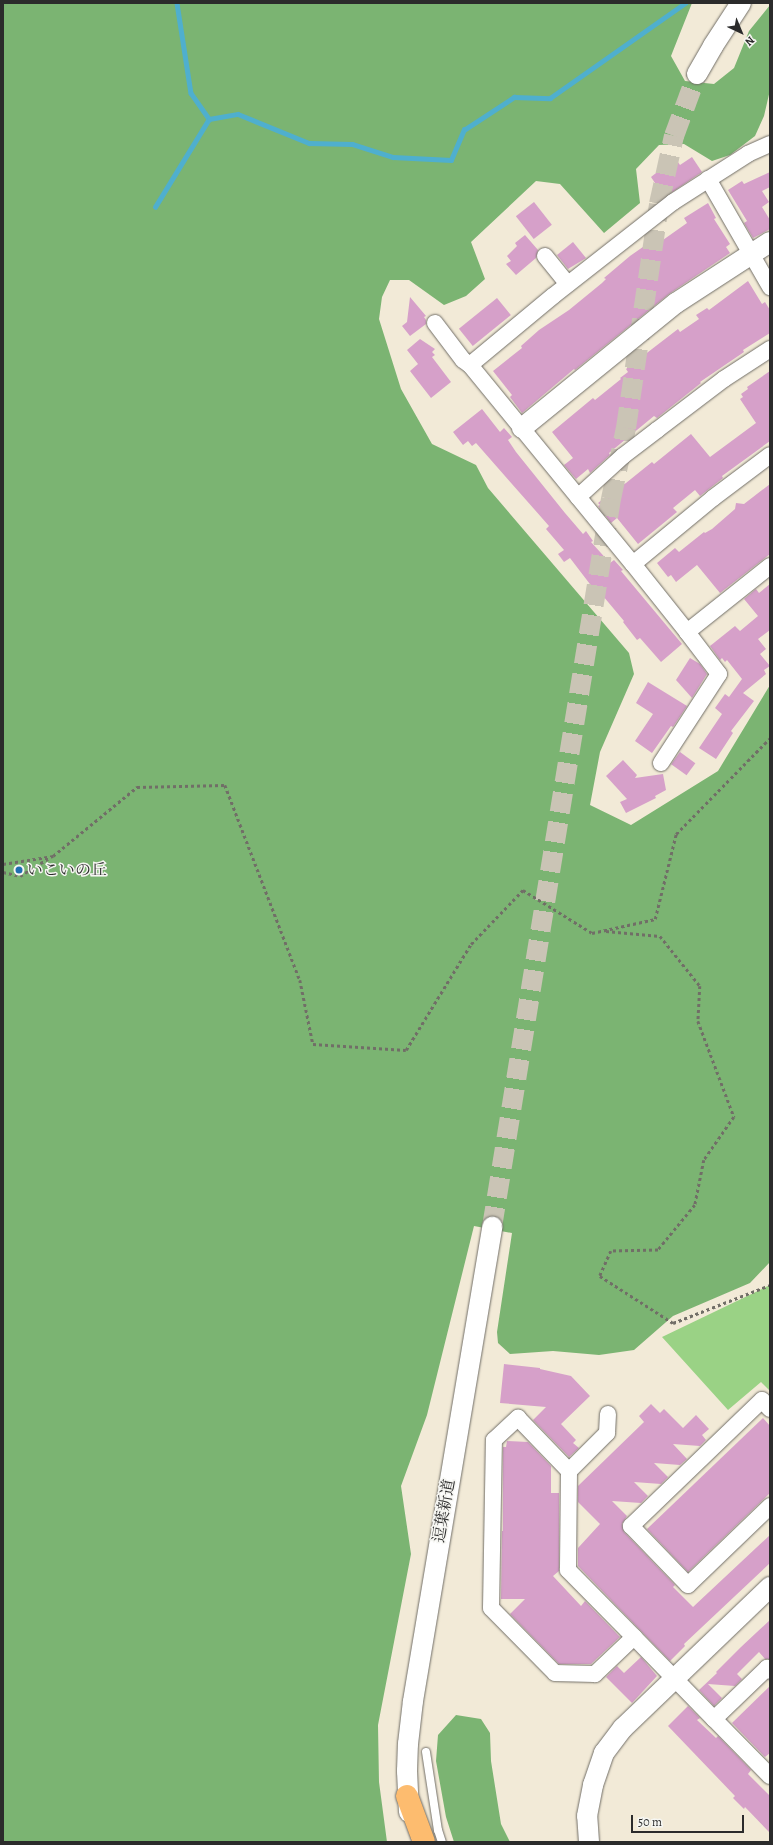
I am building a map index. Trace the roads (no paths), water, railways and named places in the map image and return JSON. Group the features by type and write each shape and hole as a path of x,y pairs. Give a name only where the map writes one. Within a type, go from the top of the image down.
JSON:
{"highway":[{"path":"408,1796 424,1842"}],"street":[{"path":"697,74 712,46 741,3"},
{"path":"470,365 568,284 673,202 748,154 770,144"},
{"path":"708,179 770,287"},
{"path":"522,428 676,303 750,253 770,242"},
{"path":"545,256 568,284"},
{"path":"435,323 463,360 470,365 578,497 719,674 661,763"},
{"path":"578,497 623,456 724,379 770,349"},
{"path":"632,564 713,498 770,455"},
{"path":"686,632 770,566"},
{"name":"逗葉新道","path":"414,1842 408,1796 408,1744 413,1701 492,1227"},
{"path":"770,1409 762,1400 631,1526 688,1585 770,1506"},
{"path":"608,1414 607,1433 569,1471 568,1570 770,1776"},
{"path":"569,1471 518,1418 494,1440 491,1608 555,1673 595,1674 634,1637"},
{"path":"589,1842 587,1816 593,1785 604,1753 623,1728 639,1712 770,1587"},
{"path":"714,1719 767,1668 770,1671"},
{"name":"逗葉新道","path":"408,1796 419,1842"}],"lane":[{"path":"426,1752 438,1830 442,1842"}],"waterway":[{"path":"177,3 191,93 209,119"},
{"path":"155,207 209,119 238,114 309,143 352,144 393,157 451,160 464,130 514,97 550,98 685,3"}],"tunnel":[{"path":"492,1227 611,499 626,428 659,204 674,136 697,74"}],"place":[{"name":"いこいの丘","path":"19,870"}]}
